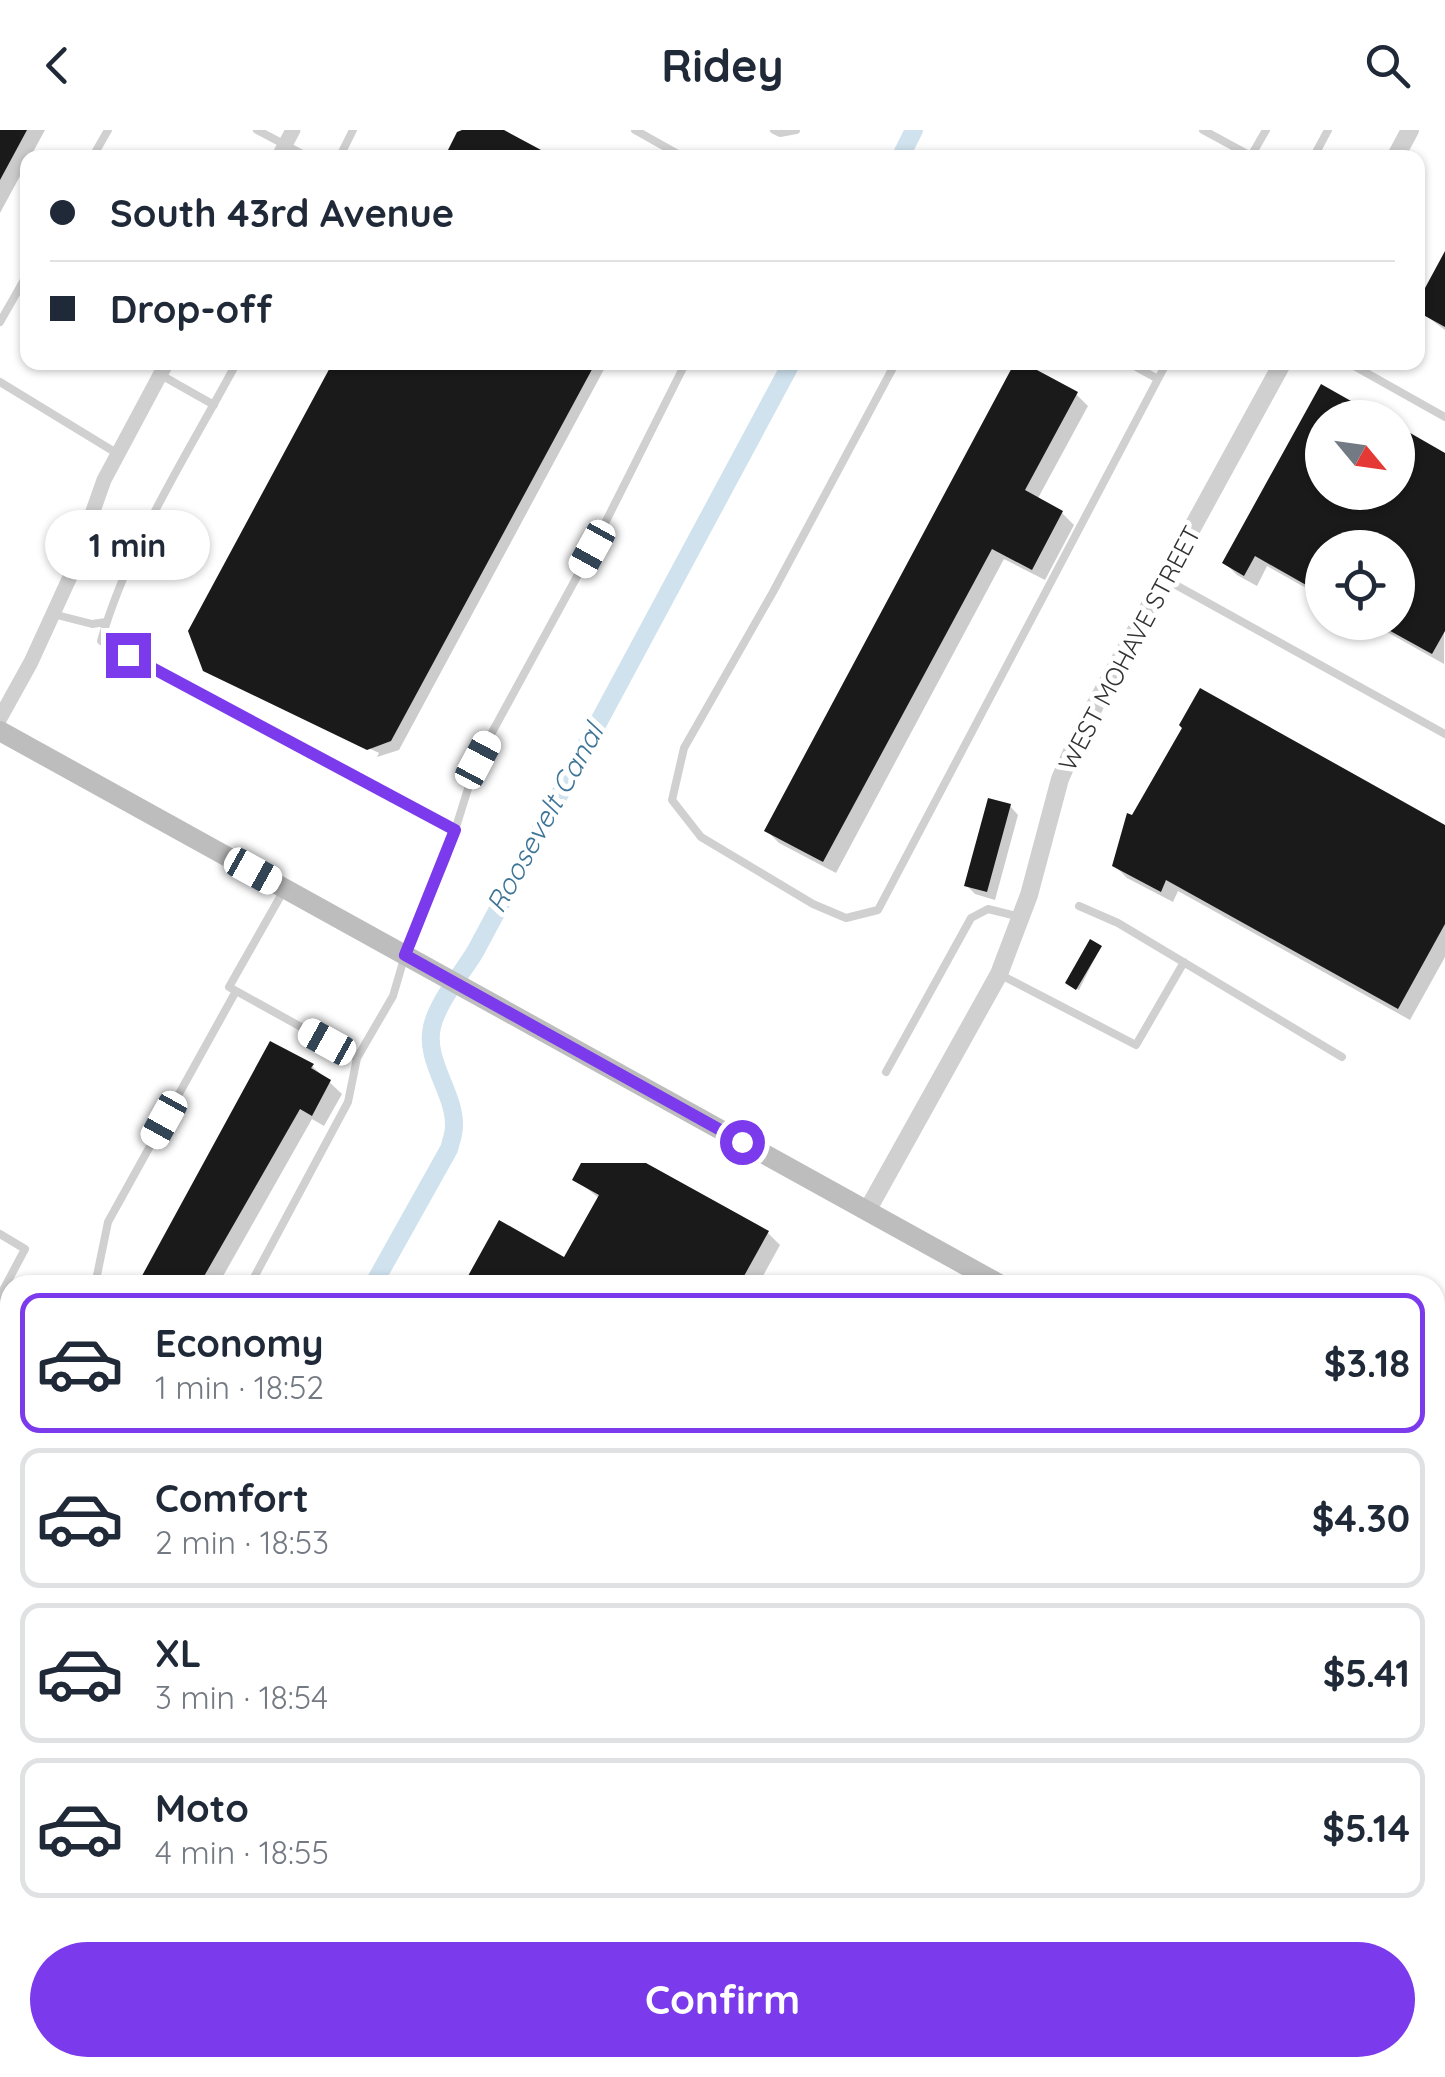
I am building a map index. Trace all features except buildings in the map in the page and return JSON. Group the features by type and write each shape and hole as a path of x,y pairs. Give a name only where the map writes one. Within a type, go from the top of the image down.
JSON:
{"main road":[{"path":"0,731 867,1211 966,1275"}],"street":[{"path":"0,718 53,614 104,480 163,370"},
{"name":"WEST MOHAVE STREET","path":"867,1211 999,974 1021,917 1060,779 1080,731 1278,370"}],"lane":[{"path":"256,130 280,150"},
{"path":"635,130 671,150"},
{"path":"774,130 780,134 796,130"},
{"path":"1203,130 1239,150"},
{"path":"0,322 20,287"},
{"path":"165,370 214,405"},
{"path":"233,370 140,544 101,641 455,830"},
{"path":"255,1275 348,1102 357,1058 394,996 405,955 455,830 478,760 592,549 682,370"},
{"path":"892,370 684,748 672,800 701,838 813,904 846,918 878,910 1163,370"},
{"path":"1142,370 1158,379"},
{"path":"1361,370 1445,417"},
{"path":"0,382 118,454"},
{"path":"1164,579 1445,734"},
{"path":"53,614 92,624 106,622"},
{"path":"284,888 229,987 357,1058"},
{"path":"1079,906 1118,923 1342,1057"},
{"path":"886,1072 971,918 988,908 1021,917"},
{"path":"999,974 1136,1044 1184,962"},
{"path":"97,1275 108,1222 236,991"},
{"path":"0,1234 25,1249 11,1275"}],"waterway":[{"name":"Roosevelt Canal","path":"904,150 914,130"},
{"name":"Roosevelt Canal","path":"379,1275 452,1138 450,1101 432,1052 432,1027 439,1008 475,952 788,370"}],"route":[{"path":"128,655 455,830 405,955 742,1142"}]}
